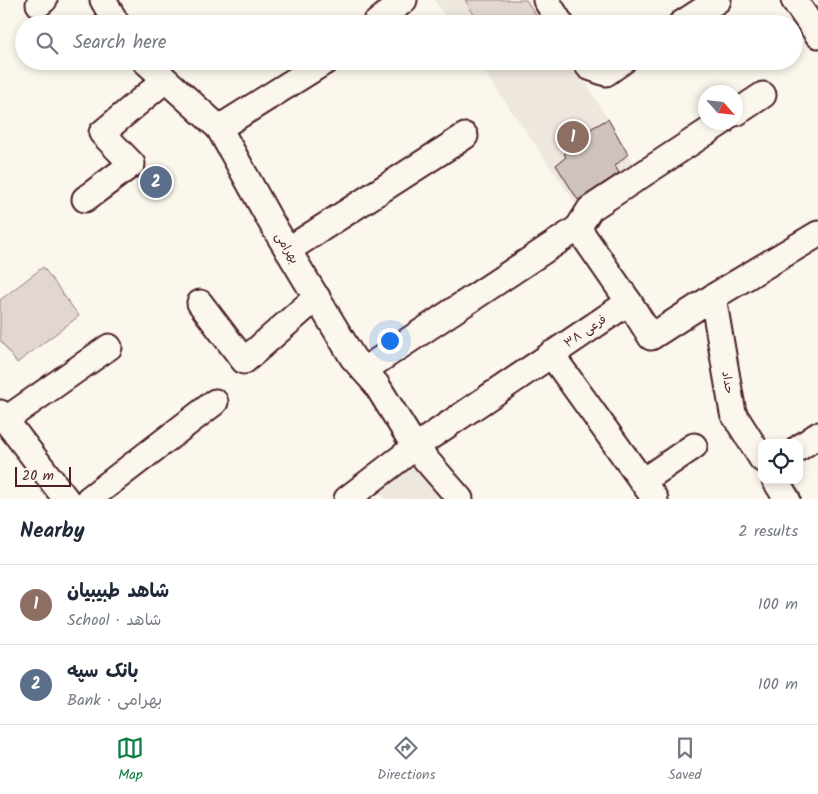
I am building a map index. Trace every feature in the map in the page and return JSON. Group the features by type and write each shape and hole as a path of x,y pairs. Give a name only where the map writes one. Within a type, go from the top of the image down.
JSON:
{"street":[{"path":"103,0 112,15"},
{"path":"386,15 404,0"},
{"path":"546,0 555,15"},
{"path":"695,15 718,0"},
{"path":"794,0 818,35"},
{"name":"بهرامی","path":"154,70 219,128 288,250 353,358 376,384 415,447 460,499"},
{"path":"219,128 312,70"},
{"path":"598,70 606,73 610,70"},
{"path":"85,199 132,164 102,133 165,80"},
{"path":"743,108 763,95"},
{"path":"364,370 578,228 590,209 710,130"},
{"path":"288,250 465,136"},
{"path":"578,228 629,302 651,338 713,297 818,234"},
{"path":"200,303 244,361 317,297"},
{"name":"حداد","path":"713,297 733,413 758,453"},
{"name":"فرعی ۳۸","path":"362,495 415,447 629,302"},
{"path":"66,499 2,417 109,347"},
{"path":"551,354 649,490 694,446"},
{"path":"89,499 215,402"},
{"path":"803,445 818,435"},
{"path":"778,484 787,499"}],"shaded area":[{"path":"434,0 536,0 545,15 445,15"},
{"path":"465,0 526,0 536,15 474,15"},
{"path":"483,70 578,70 636,167 579,208"},
{"path":"43,267 79,316 17,363 0,340 0,300"},
{"path":"404,468 424,470 445,499 385,499 376,488"}],"building":[{"path":"608,119 628,154 615,166 619,173 578,200 556,165 566,157 564,154 574,149 569,141"}],"place":[{"name":"شاهد طبیبیان","path":"573,137"},
{"name":"بانک سپه","path":"156,182"}]}
